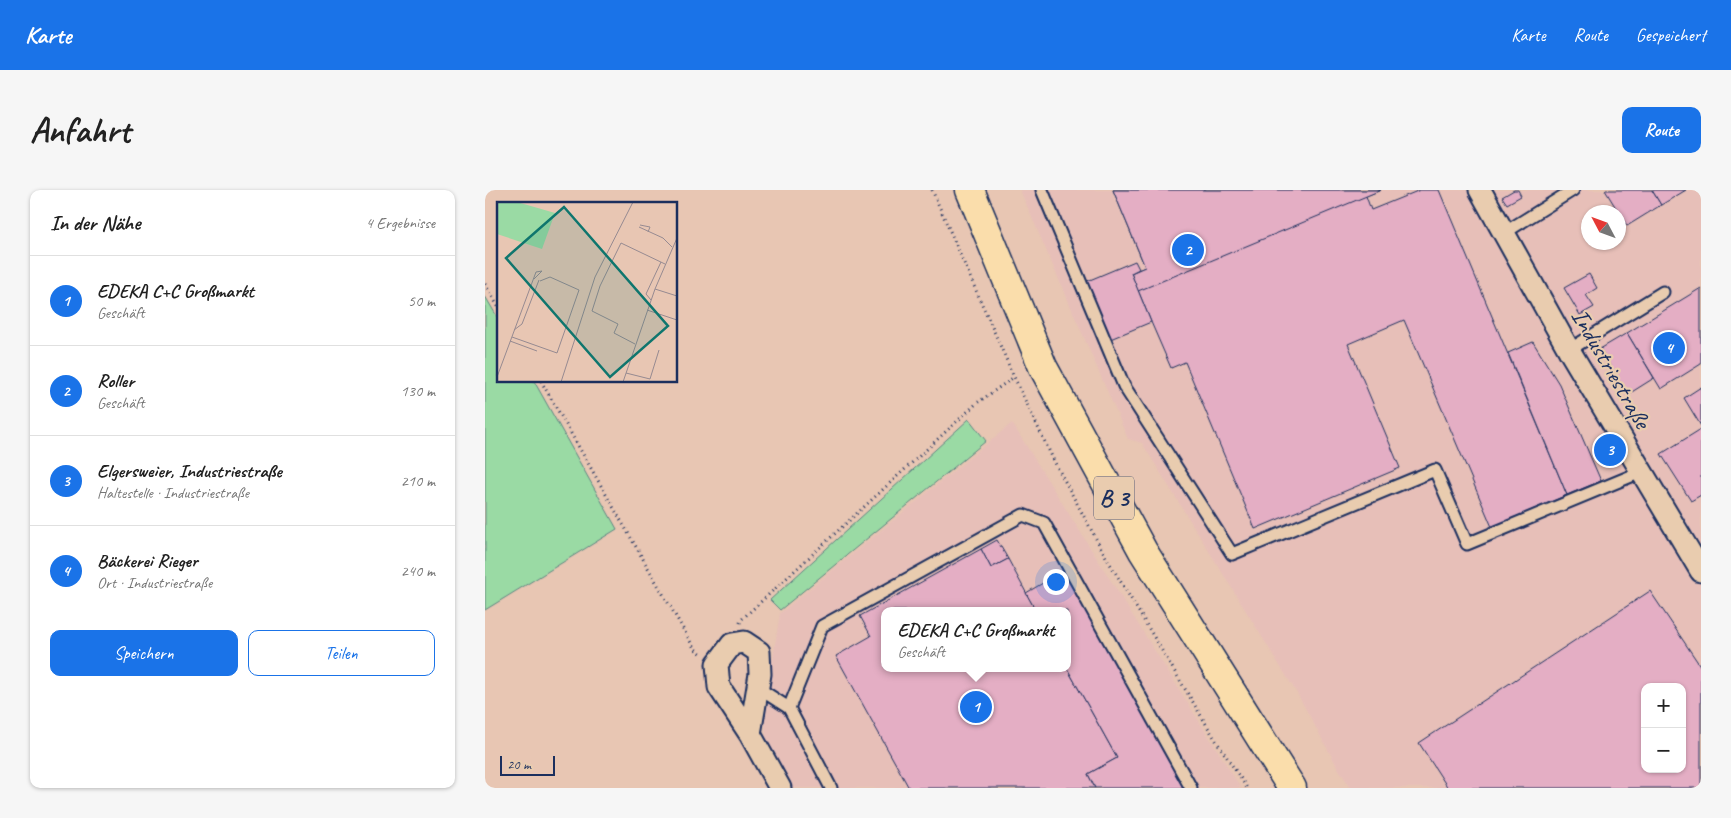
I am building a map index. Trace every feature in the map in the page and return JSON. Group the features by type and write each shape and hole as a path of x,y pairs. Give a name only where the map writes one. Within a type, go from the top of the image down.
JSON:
{"main road":[{"name":"B 3","path":"970,190 1043,367 1143,551 1292,788"}],"street":[{"name":"Industriestraße","path":"1480,190 1569,350 1701,571"},
{"path":"750,734 760,674 759,652 744,642 732,644 717,664 719,687 750,734 780,788"}],"lane":[{"path":"1042,190 1124,386 1231,554 1435,470 1467,544 1641,472"},
{"path":"1504,233 1573,190"},
{"path":"1569,350 1663,292"},
{"path":"789,708 822,626 1023,515 1044,523 1191,788"},
{"path":"758,688 789,708 831,788"}],"path":[{"path":"932,190 1014,377 1055,463 1106,558 1215,739 1247,788"},
{"path":"485,284 497,305"},
{"path":"732,644 741,620 977,403 1014,377"},
{"path":"542,382 694,648 717,664"}],"shaded area":[{"path":"1020,190 1701,190 1701,788 1351,788 1298,695 1142,443 1128,439"},
{"path":"1012,423 1241,788 791,788 766,739 764,714 780,613"}],"green space":[{"path":"485,296 497,317 497,382 535,382 617,529 485,610"},
{"path":"969,419 986,441 780,610 770,600"}],"building":[{"path":"1113,190 1381,190 1366,196 1371,210 1420,190 1439,190 1567,495 1492,527 1404,320 1348,344 1400,468 1255,529 1185,362 1171,368 1151,322 1131,273 1145,267"},
{"path":"1113,190 1381,190 1138,291 1131,273 1145,267"},
{"path":"1514,190 1518,190 1521,196 1507,204 1502,197"},
{"path":"1605,190 1652,190 1661,205 1627,226 1626,205 1614,205"},
{"path":"1652,190 1686,190 1661,205"},
{"path":"1135,261 1139,269 1131,273 1151,322 1108,340 1085,282"},
{"path":"1589,274 1597,288 1586,295 1594,307 1580,315 1564,288"},
{"path":"1701,288 1701,364 1661,389 1627,333"},
{"path":"1627,333 1654,378 1627,395 1600,349"},
{"path":"1533,342 1559,384 1601,481 1567,495 1508,353"},
{"path":"1701,387 1701,426 1684,398"},
{"path":"1701,429 1701,495 1691,501 1661,454"},
{"path":"997,540 1008,559 991,568 981,549"},
{"path":"981,549 991,568 1008,559 1034,607 881,607 881,672 1069,672 1117,758 1088,774 1095,788 909,788 836,656 871,636 860,616"},
{"path":"1065,570 1185,788 1095,788 1088,774 1117,758 1069,672 1071,672 1071,607 1034,607 1026,593"},
{"path":"1650,591 1701,667 1701,788 1448,788 1419,743"}],"place":[{"name":"Roller","path":"1188,250"},
{"name":"Bäckerei Rieger","path":"1669,348"},
{"name":"Elgersweier, Industriestraße","path":"1610,450"},
{"name":"EDEKA C+C Großmarkt","path":"976,707"}]}
